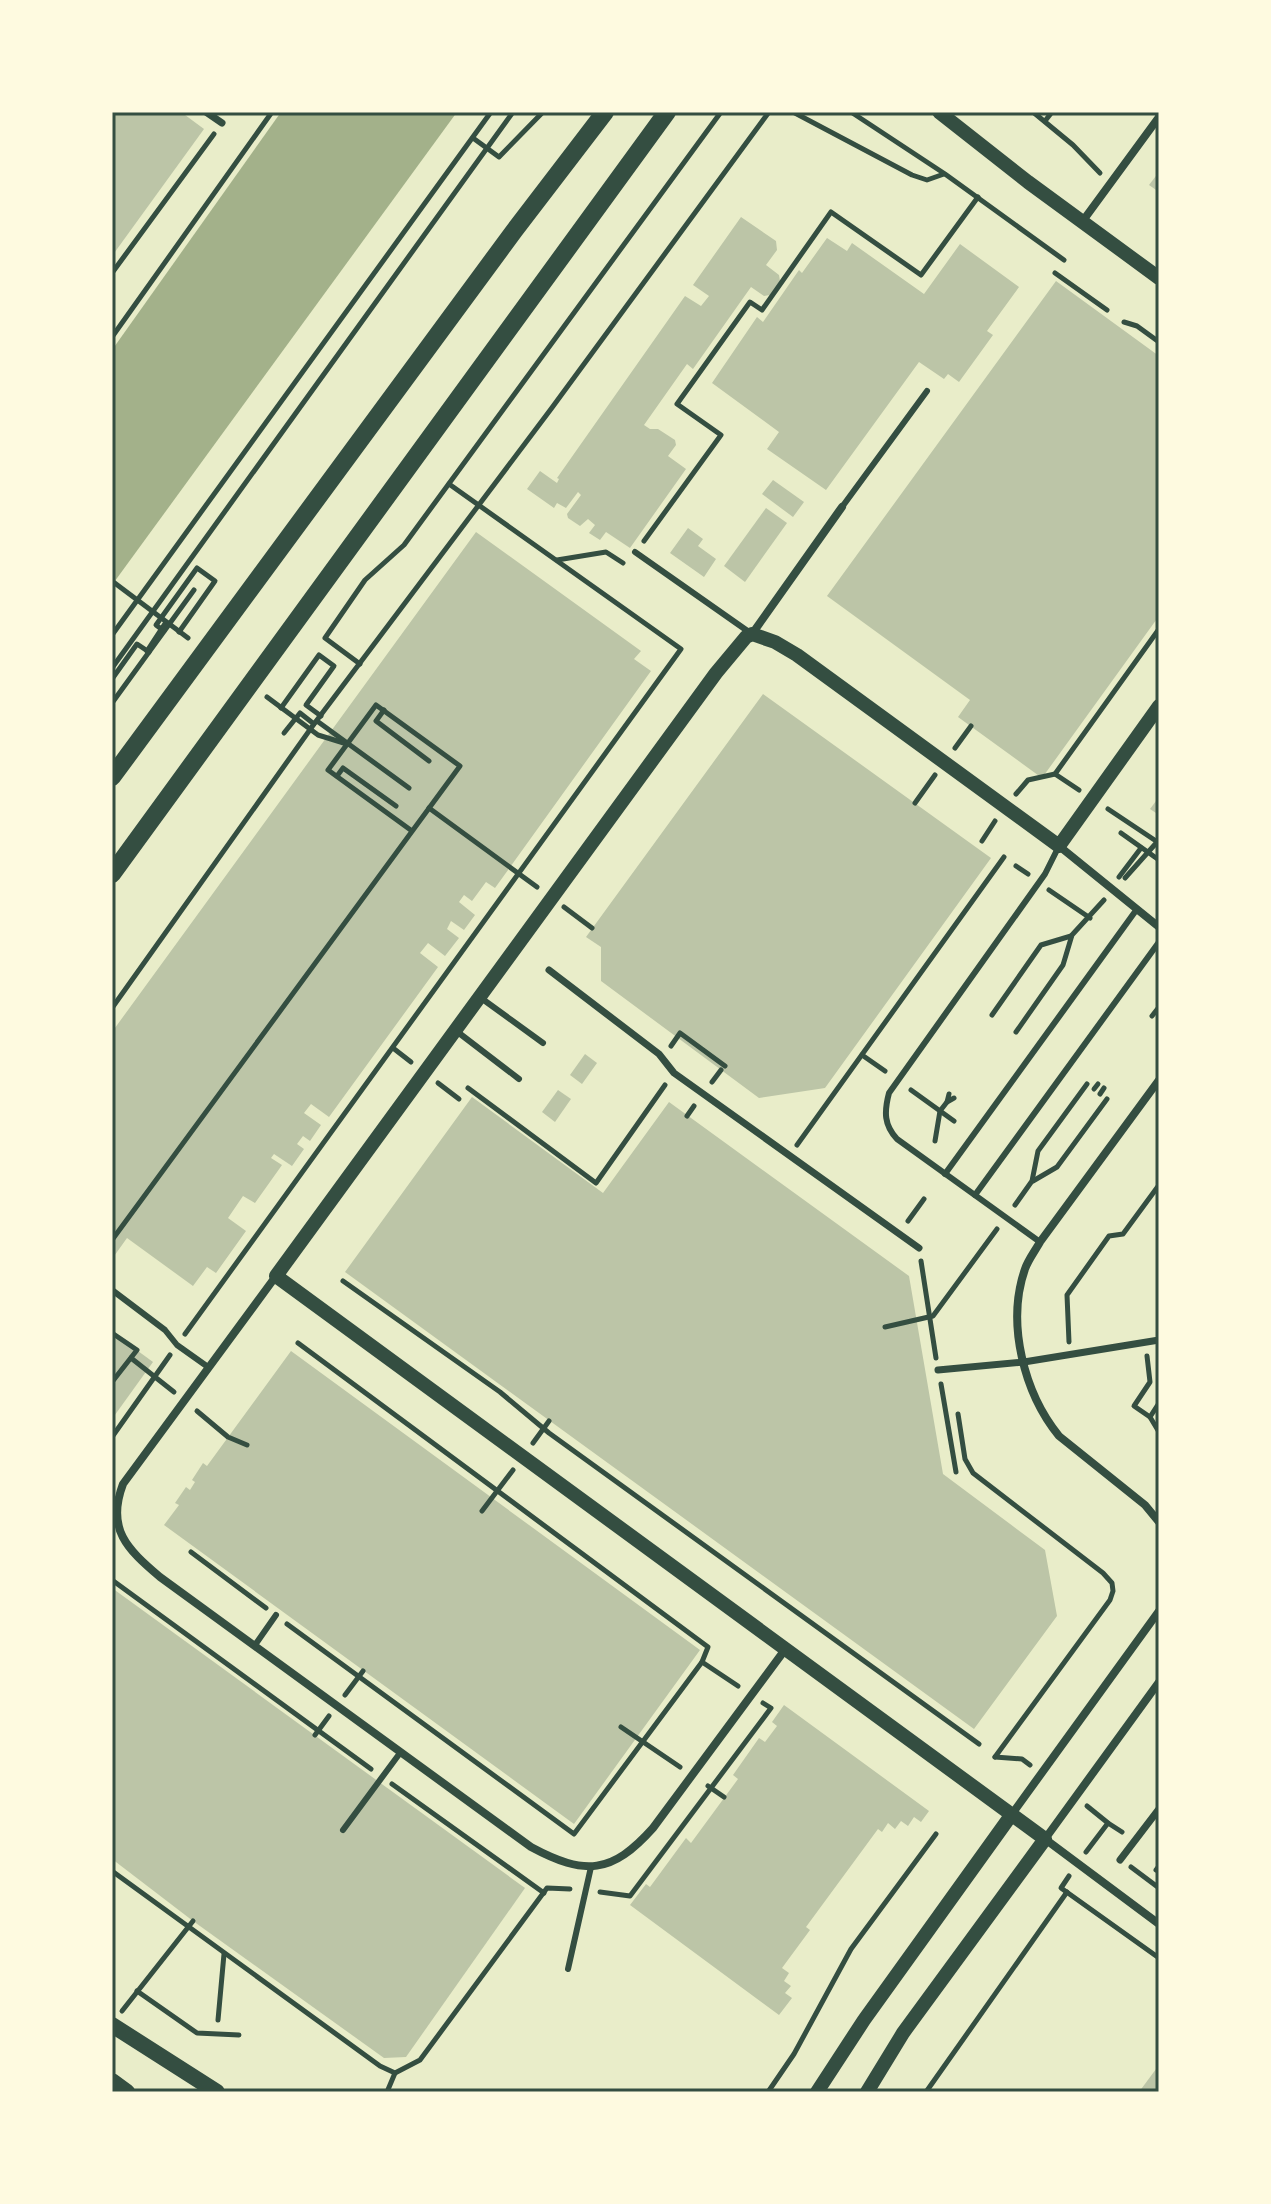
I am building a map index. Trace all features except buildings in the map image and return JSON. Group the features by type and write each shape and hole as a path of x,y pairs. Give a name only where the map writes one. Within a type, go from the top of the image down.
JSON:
{"main road":[{"path":"112,777 605,112"},
{"path":"112,874 667,112"},
{"path":"116,2020 217,2092"},
{"path":"112,2081 127,2092"}],"street":[{"path":"206,112 222,123"},
{"path":"939,112 1159,278"},
{"path":"1082,222 1159,117"},
{"path":"784,1651 653,1828 633,1850 612,1862 591,1867 552,1858 531,1847 140,1560 122,1538 116,1512 123,1484 716,673 740,642 752,634 842,507"},
{"path":"752,634 775,642 797,655 1059,846 1159,927"},
{"path":"1059,846 1159,706"},
{"path":"549,970 659,1054 674,1073 919,1248"},
{"path":"1159,1080 1040,1242 1025,1269 1017,1323 1031,1387 1048,1422 1059,1436 1145,1505 1159,1522"},
{"path":"276,1276 1159,1924"},
{"path":"938,1370 1024,1362 1159,1340"},
{"path":"817,2092 864,2020 1159,1611"},
{"path":"867,2092 903,2033 1078,1798 1159,1682"},
{"path":"1120,1860 1159,1809"}],"lane":[{"path":"842,507 927,391"},
{"path":"635,552 752,634"},
{"path":"1040,1242 891,1132 885,1116 889,1093 1045,874 1059,846"},
{"path":"945,1174 1137,909"},
{"path":"975,1195 1159,942"},
{"path":"479,997 543,1043"},
{"path":"455,1030 519,1079"},
{"path":"112,1290 208,1367"},
{"path":"255,1645 276,1615"},
{"path":"343,1830 400,1753"},
{"path":"568,1969 591,1867"}],"path":[{"path":"112,337 272,112"},
{"path":"112,635 491,112"},
{"path":"112,668 513,112"},
{"path":"473,138 499,157 543,112"},
{"path":"360,664 325,638 365,580 404,545 721,112"},
{"path":"112,1008 317,720 769,112"},
{"path":"793,112 912,175 927,180 945,174"},
{"path":"851,112 945,174 1064,260"},
{"path":"1033,112 1111,183"},
{"path":"1045,121 1052,112"},
{"path":"112,273 222,123"},
{"path":"555,560 606,552 626,565 721,435 677,404 750,302 762,310 831,212 921,275 978,197"},
{"path":"1055,273 1107,310"},
{"path":"1124,322 1137,326 1159,342"},
{"path":"112,1437 681,649 449,484"},
{"path":"164,631 156,625 197,568 215,581 179,632"},
{"path":"112,703 194,590"},
{"path":"144,659 148,645 166,622"},
{"path":"1120,883 1159,842 1055,774 1159,629"},
{"path":"112,679 117,661 137,644 149,652"},
{"path":"281,708 319,655 334,666 306,705 317,720"},
{"path":"112,688 119,693"},
{"path":"112,1240 460,766 376,705 328,770 412,831"},
{"path":"384,710 376,721 429,761"},
{"path":"296,719 284,733 300,713 317,720 409,788"},
{"path":"318,735 347,744"},
{"path":"337,776 343,768 396,806"},
{"path":"429,808 508,865"},
{"path":"1121,833 1159,860"},
{"path":"1124,871 1141,848"},
{"path":"789,1155 1004,857"},
{"path":"1016,1032 1063,965 1072,935 1111,893"},
{"path":"1058,896 1089,918 1101,902"},
{"path":"992,1015 1041,945 1072,935"},
{"path":"1151,1018 1159,1007"},
{"path":"677,1037 680,1033 725,1066"},
{"path":"862,1055 885,1071"},
{"path":"468,1088 596,1183 674,1073"},
{"path":"911,1090 954,1121"},
{"path":"935,1141 940,1111 952,1096"},
{"path":"1032,1181 1057,1167 1107,1099"},
{"path":"1069,1354 1067,1295 1109,1236 1123,1234 1159,1185"},
{"path":"898,1234 924,1199"},
{"path":"343,1281 500,1392 549,1433 979,1744"},
{"path":"112,1333 137,1350 112,1382"},
{"path":"1145,1342 1150,1382 1134,1406 1150,1417 1159,1432"},
{"path":"191,1552 574,1834 702,1662 708,1647 298,1343"},
{"path":"131,1358 150,1372"},
{"path":"1150,1417 1159,1403"},
{"path":"958,1414 965,1459 973,1473 1103,1573 1112,1583 1113,1591 1098,1618 995,1757"},
{"path":"228,1437 247,1445"},
{"path":"482,1511 493,1498"},
{"path":"112,1580 544,1893"},
{"path":"387,2092 395,2073 420,2060 547,1888 630,1896 771,1708 702,1662"},
{"path":"621,1727 636,1738"},
{"path":"1135,1841 1108,1823 1061,1888 1159,1958"},
{"path":"768,2092 794,2054 851,1949 936,1834"},
{"path":"1120,1860 1159,1888"},
{"path":"112,1871 380,2066 395,2073"},
{"path":"926,2092 1067,1892"},
{"path":"116,2020 193,1921"},
{"path":"218,2020 224,1953"},
{"path":"137,1991 197,2033 239,2035"}],"shaded area":[{"path":"281,112 457,112 112,585 112,350"}]}
